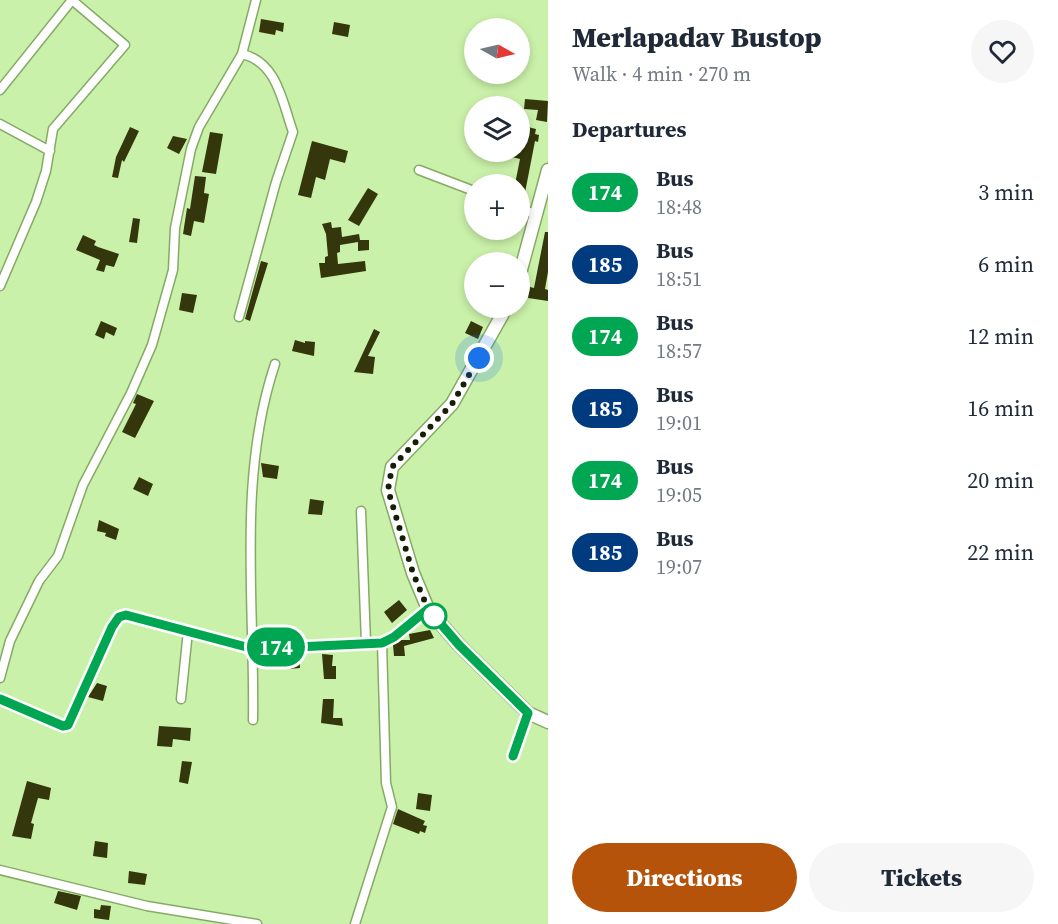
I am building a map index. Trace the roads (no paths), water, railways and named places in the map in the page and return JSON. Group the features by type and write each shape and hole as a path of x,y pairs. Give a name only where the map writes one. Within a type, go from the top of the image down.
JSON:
{"main road":[{"path":"525,252 548,170"},
{"path":"500,318 452,404 392,467 388,490 413,573 428,609 459,645 528,713 548,722"}],"street":[{"path":"0,90 72,0 125,45 53,129 50,152 36,202 0,286"},
{"path":"0,678 10,641 39,581 58,556 83,485 131,393 152,345 173,270 175,228 191,149 199,127 242,54 256,0"},
{"path":"238,317 276,182 293,132 266,64 254,57 242,54"},
{"path":"0,124 50,152"},
{"path":"419,170 464,187"},
{"path":"530,212 535,214"},
{"path":"253,720 254,649 250,490 267,388 275,364"},
{"path":"362,512 366,643"},
{"path":"0,699 63,726 68,725 112,627 119,617 136,617 254,649 382,643 394,637 428,609"},
{"path":"181,699 188,631"},
{"path":"355,924 392,807 386,783 382,643"},
{"path":"513,756 528,713"},
{"path":"0,880 1,870 147,906 257,924"}]}
